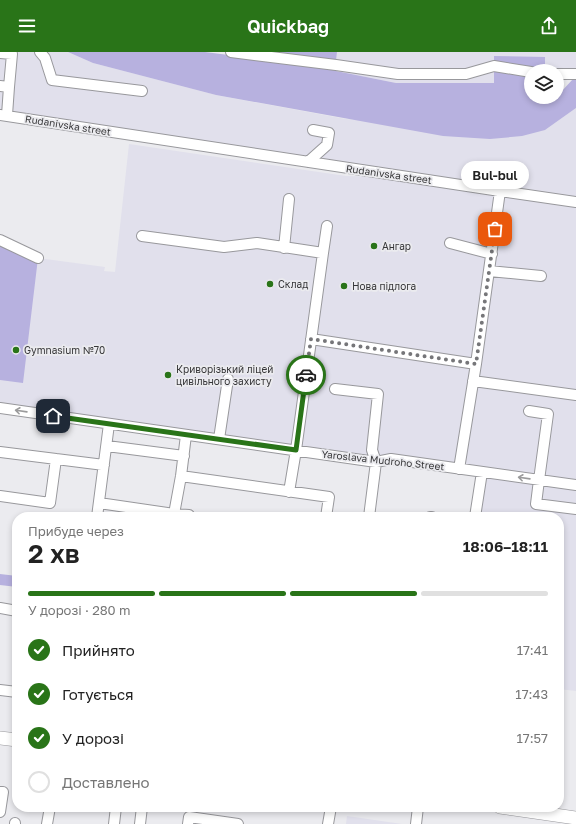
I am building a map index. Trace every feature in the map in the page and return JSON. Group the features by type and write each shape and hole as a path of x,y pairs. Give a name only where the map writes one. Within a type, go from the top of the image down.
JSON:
{"main road":[{"path":"0,738 12,739"},
{"path":"535,812 576,818"}],"street":[{"path":"40,52 45,58 52,80 142,91"},
{"path":"231,52 398,74 466,74 494,66 524,71"},
{"path":"0,53 12,53 4,87 4,115"},
{"path":"564,74 576,74"},
{"name":"Rudanivska street","path":"4,115 500,192 576,202"},
{"path":"308,162 327,145 329,133 313,130"},
{"path":"459,469 476,364 500,192"},
{"path":"284,248 289,199"},
{"path":"289,492 327,226"},
{"path":"142,236 224,247 257,244 323,253"},
{"path":"0,240 38,258"},
{"path":"450,244 492,254"},
{"path":"489,271 541,276"},
{"path":"311,339 476,364"},
{"path":"219,439 228,379"},
{"path":"473,381 576,395"},
{"path":"335,389 378,394 372,450 376,462 370,512"},
{"name":"Yaroslava Mudroho Street","path":"0,408 376,462 392,459 576,485"},
{"path":"529,411 548,414 536,504 576,509"},
{"path":"98,512 109,424"},
{"path":"174,512 186,435"},
{"path":"107,446 184,456"},
{"path":"0,452 104,465"},
{"path":"0,496 50,503 56,459"},
{"path":"476,512 482,472"},
{"path":"181,476 329,498 327,512"},
{"path":"99,503 160,512"},
{"path":"0,608 12,610"},
{"path":"0,690 12,691"},
{"path":"0,792 3,792 0,812"},
{"path":"47,824 49,812"},
{"path":"114,824 115,812"},
{"path":"140,824 141,812"},
{"path":"328,824 330,812"},
{"path":"416,824 417,812"},
{"path":"188,824 189,817 238,824"}],"shaded area":[{"path":"0,52 68,52 93,63 216,95 346,119 545,130 576,108 576,199 0,113"},
{"path":"68,52 205,52 336,69 336,71 396,83 494,83 494,69 524,75 524,104 564,104 564,89 573,79 576,79 576,108 545,130 522,136 490,139 443,136 216,95 93,63"},
{"path":"261,52 337,52 336,61"},
{"path":"337,52 576,52 576,71 564,71 564,64 545,64 545,57 532,64 524,64 524,68 495,83 396,83 335,71"},
{"path":"494,56 545,57 545,64 524,64 524,68 494,63"},
{"path":"129,144 346,176 390,177 576,205 576,691 564,690 564,512 476,512 482,472 0,408 0,246 38,258 105,267 104,271 115,272"},
{"name":"Gymnasium №70","path":"0,246 38,258 23,383 0,380"},
{"path":"0,574 12,575 12,586 0,585"},
{"path":"347,816 402,824 346,824"}],"way so far":[{"path":"306,375 311,339 476,364 495,229"}],"place":[{"name":"Bul-bul","path":"495,229"},
{"name":"Ангар","path":"374,246"},
{"name":"Склад","path":"270,284"},
{"name":"Нова підлога","path":"344,286"},
{"name":"Gymnasium №70","path":"16,350"},
{"name":"Криворізький ліцей цивільного захисту","path":"168,375"}],"route":[{"path":"53,416 296,450 306,375"}]}
